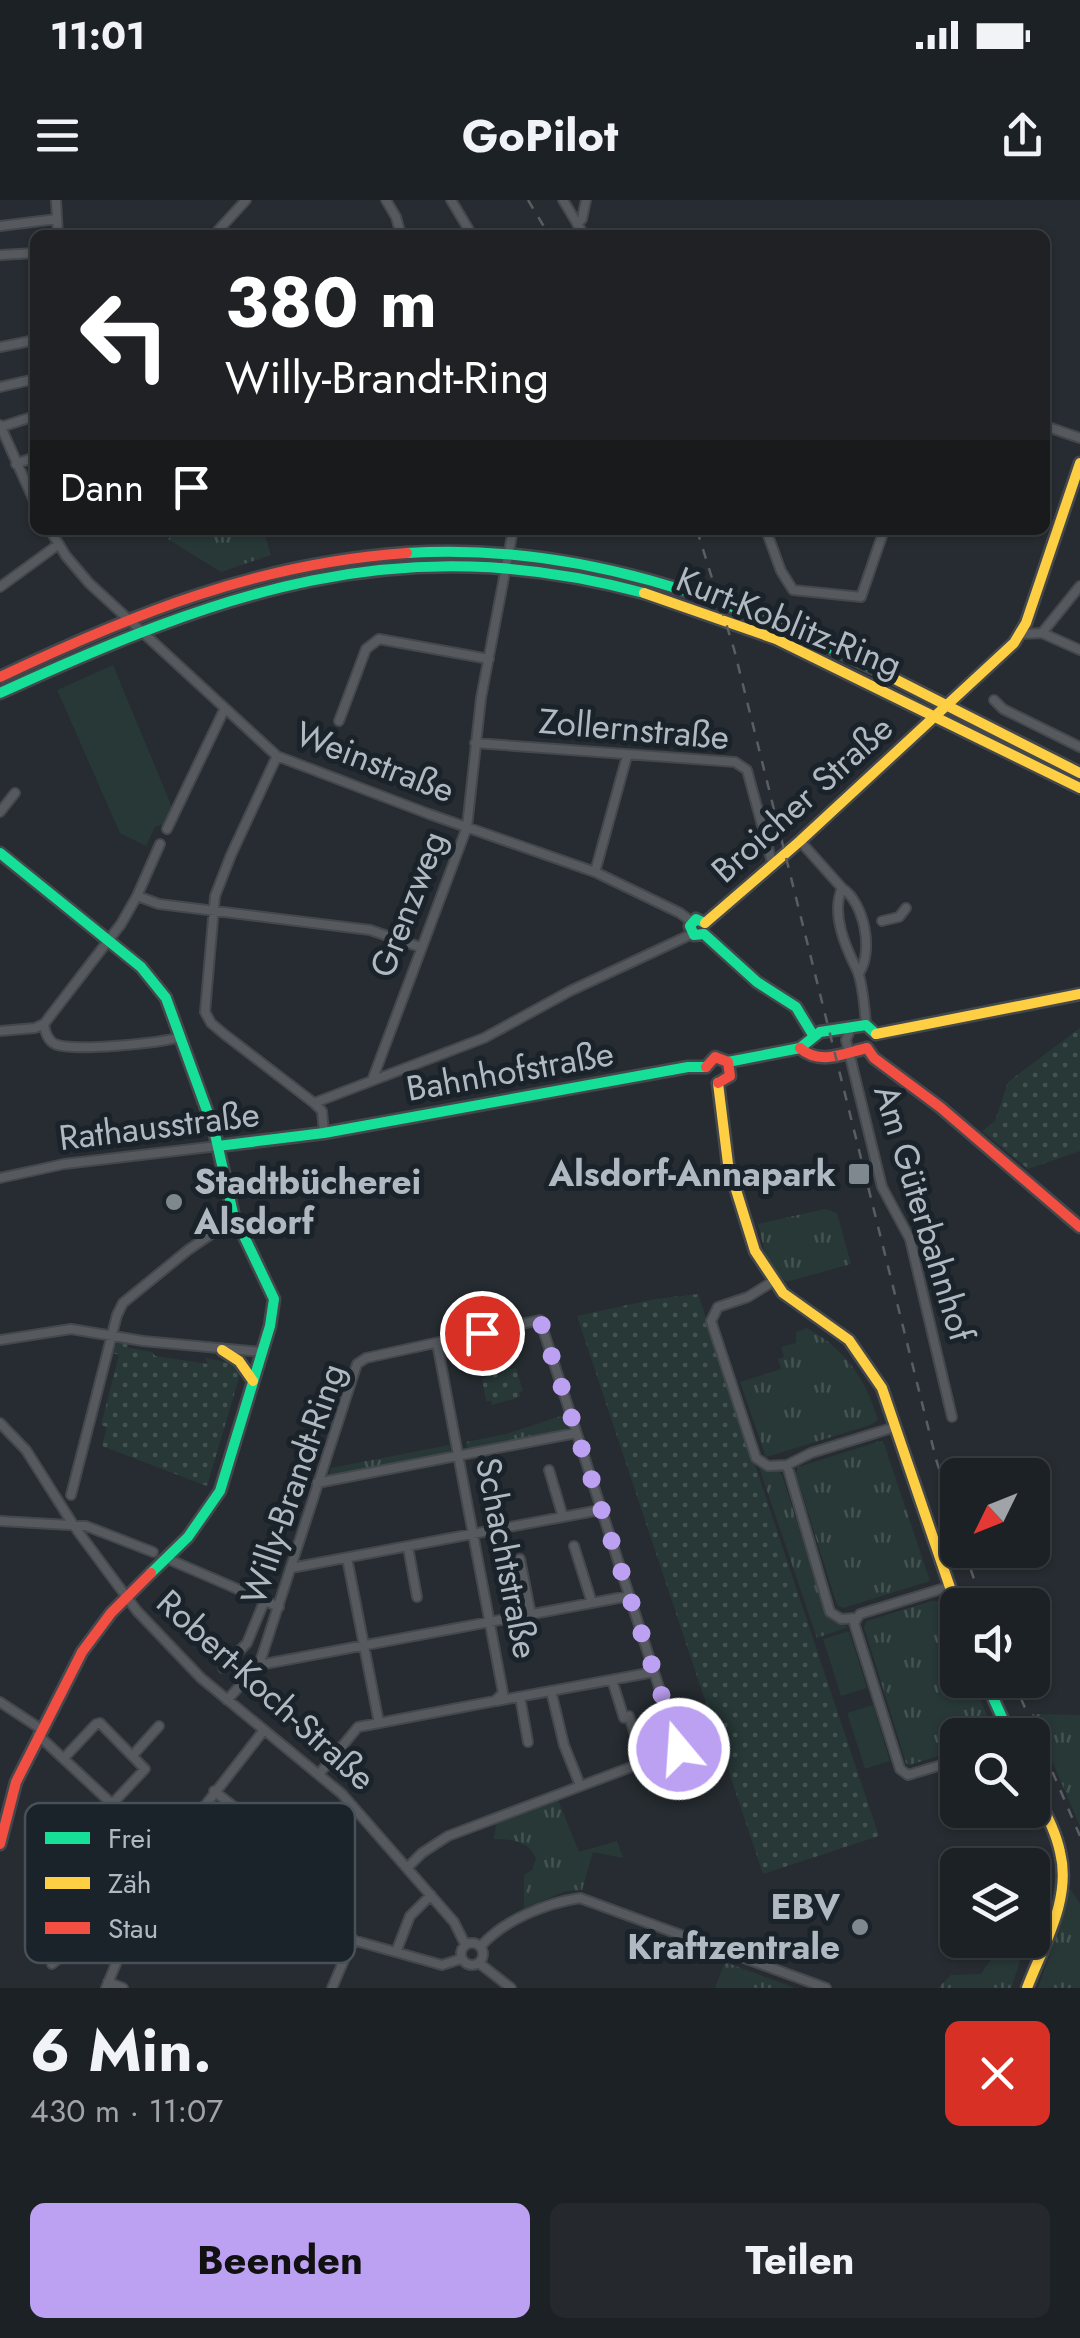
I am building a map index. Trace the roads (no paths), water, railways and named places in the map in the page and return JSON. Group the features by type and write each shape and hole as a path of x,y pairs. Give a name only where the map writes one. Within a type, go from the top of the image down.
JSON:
{"main road":[{"name":"Broicher Straße","path":"698,928 800,841 1021,634 1080,462"},
{"name":"Kurt-Koblitz-Ring","path":"0,677 128,621 214,589 304,564 408,552 508,553 611,569 695,592 818,642 1080,773"},
{"name":"Kurt-Koblitz-Ring","path":"0,693 139,632 216,604 318,578 432,566 505,568 589,581 686,604 798,650 1080,788"},
{"path":"0,853 154,981 170,1007 218,1146 236,1218 274,1299 220,1491 202,1520 168,1560 104,1621 82,1652 16,1782 2,1818 0,1844"},
{"name":"Weinstraße","path":"698,928 757,982 796,1007 813,1035"},
{"path":"800,1048 813,1035 859,1026 876,1034 1080,994"},
{"path":"859,1026 854,1041 940,1107 1080,1227"},
{"path":"800,1048 811,1058 848,1052 875,1042 876,1034"},
{"path":"718,1082 707,1076 706,1068 715,1057 728,1062 800,1048"},
{"path":"718,1082 730,1076 728,1062"},
{"name":"Bahnhofstraße","path":"324,1133 688,1067 706,1068"},
{"path":"718,1082 742,1219 758,1261 772,1282 853,1344 882,1388 948,1587"},
{"name":"Rathausstraße","path":"218,1146 324,1133"},
{"path":"222,1350 242,1365 253,1381"},
{"path":"1026,1988 1054,1916 1063,1874 1050,1827"}],"street":[{"path":"56,200 58,230"},
{"path":"219,230 246,200"},
{"path":"386,200 399,230"},
{"path":"452,200 469,230"},
{"path":"563,200 581,230"},
{"path":"577,224 586,200"},
{"path":"0,226 57,219"},
{"path":"0,256 30,253"},
{"path":"0,347 30,341"},
{"path":"0,387 30,379"},
{"path":"30,417 0,426 4,450 30,493"},
{"path":"1050,428 1080,438"},
{"path":"16,464 30,459"},
{"name":"Weinstraße","path":"53,535 81,575 278,756 595,872 698,928"},
{"path":"508,553 512,535"},
{"path":"768,535 781,570 794,590 862,596 882,535"},
{"path":"0,586 59,544"},
{"name":"Grenzweg","path":"373,1078 468,827 475,743 508,553"},
{"path":"1042,633 1080,586"},
{"path":"1021,634 1042,633 1080,650"},
{"path":"339,722 366,650 379,639 489,658"},
{"path":"994,700 1003,709 1080,747"},
{"path":"167,829 225,708"},
{"name":"Zollernstraße","path":"475,743 735,762 748,770 772,866"},
{"path":"278,756 231,855 213,911 207,1018 314,1103 322,1111 324,1133"},
{"path":"595,872 627,756"},
{"path":"0,812 15,794"},
{"path":"800,841 851,894 866,924 868,951 859,972 849,960 836,903 842,888"},
{"path":"0,1030 44,1024 109,942 138,896 160,844"},
{"path":"138,896 159,904 370,930 420,947"},
{"path":"882,921 899,917 906,908"},
{"name":"Broicher Straße","path":"314,1103 484,1038 698,928"},
{"name":"Am Güterbahnhof","path":"859,972 863,1003 859,1026 846,1036 848,1052 882,1188 910,1238 952,1416"},
{"path":"44,1024 52,1042 69,1046 118,1046 181,1037"},
{"name":"Rathausstraße","path":"0,1178 64,1164 218,1146"},
{"path":"71,1495 117,1315 131,1294 236,1218"},
{"path":"772,1282 748,1297 718,1308 711,1321 756,1458 768,1466 788,1465 811,1453 895,1427"},
{"name":"Willy-Brandt-Ring","path":"227,1700 259,1665 357,1364 366,1358 540,1320 679,1749 448,1836 408,1867"},
{"path":"0,1340 71,1329 262,1352"},
{"name":"Schachtstraße","path":"318,1774 353,1730 495,1701 504,1686 436,1343"},
{"name":"Robert-Koch-Straße","path":"0,1424 26,1450 126,1599 201,1678 349,1803"},
{"path":"317,1483 576,1432"},
{"path":"788,1465 830,1612 840,1619 856,1618 948,1587"},
{"path":"550,1470 563,1517"},
{"path":"290,1568 600,1510"},
{"path":"0,1522 86,1526 153,1552"},
{"path":"408,1546 417,1598"},
{"path":"574,1546 592,1603"},
{"path":"348,1558 379,1723"},
{"path":"520,1559 531,1615"},
{"path":"168,1560 279,1608"},
{"path":"259,1665 629,1596"},
{"path":"223,1668 247,1643 264,1602"},
{"path":"856,1618 856,1630 903,1774 940,1765"},
{"path":"495,1701 654,1672"},
{"path":"612,1680 624,1718 629,1716 634,1732"},
{"path":"551,1691 564,1745 580,1786"},
{"path":"520,1698 528,1742"},
{"path":"0,1702 39,1732 64,1758 113,1803 145,1769 100,1723 64,1758"},
{"path":"133,1754 159,1726"},
{"path":"205,1803 264,1730"},
{"path":"214,1792 228,1803"},
{"name":"Robert-Koch-Straße","path":"355,1809 454,1922 465,1944"},
{"path":"396,1952 410,1916 431,1894"},
{"path":"481,1946 500,1928 580,1898 826,1988"},
{"path":"355,1940 442,1965 461,1959"},
{"path":"465,1944 481,1946 483,1958 479,1962 470,1965 461,1959 465,1944"},
{"path":"479,1962 511,1988"},
{"path":"332,1988 342,1963"},
{"path":"107,1985 123,1988"}],"railway":[{"path":"528,200 546,230"},
{"path":"699,535 734,649 940,1472"},
{"path":"970,1568 977,1588"},
{"path":"1021,1698 1080,1836"}],"place":[{"name":"Alsdorf-Annapark","path":"859,1174"},
{"name":"Stadtbücherei Alsdorf","path":"174,1202"},
{"name":"EBV Kraftzentrale","path":"860,1927"}]}
